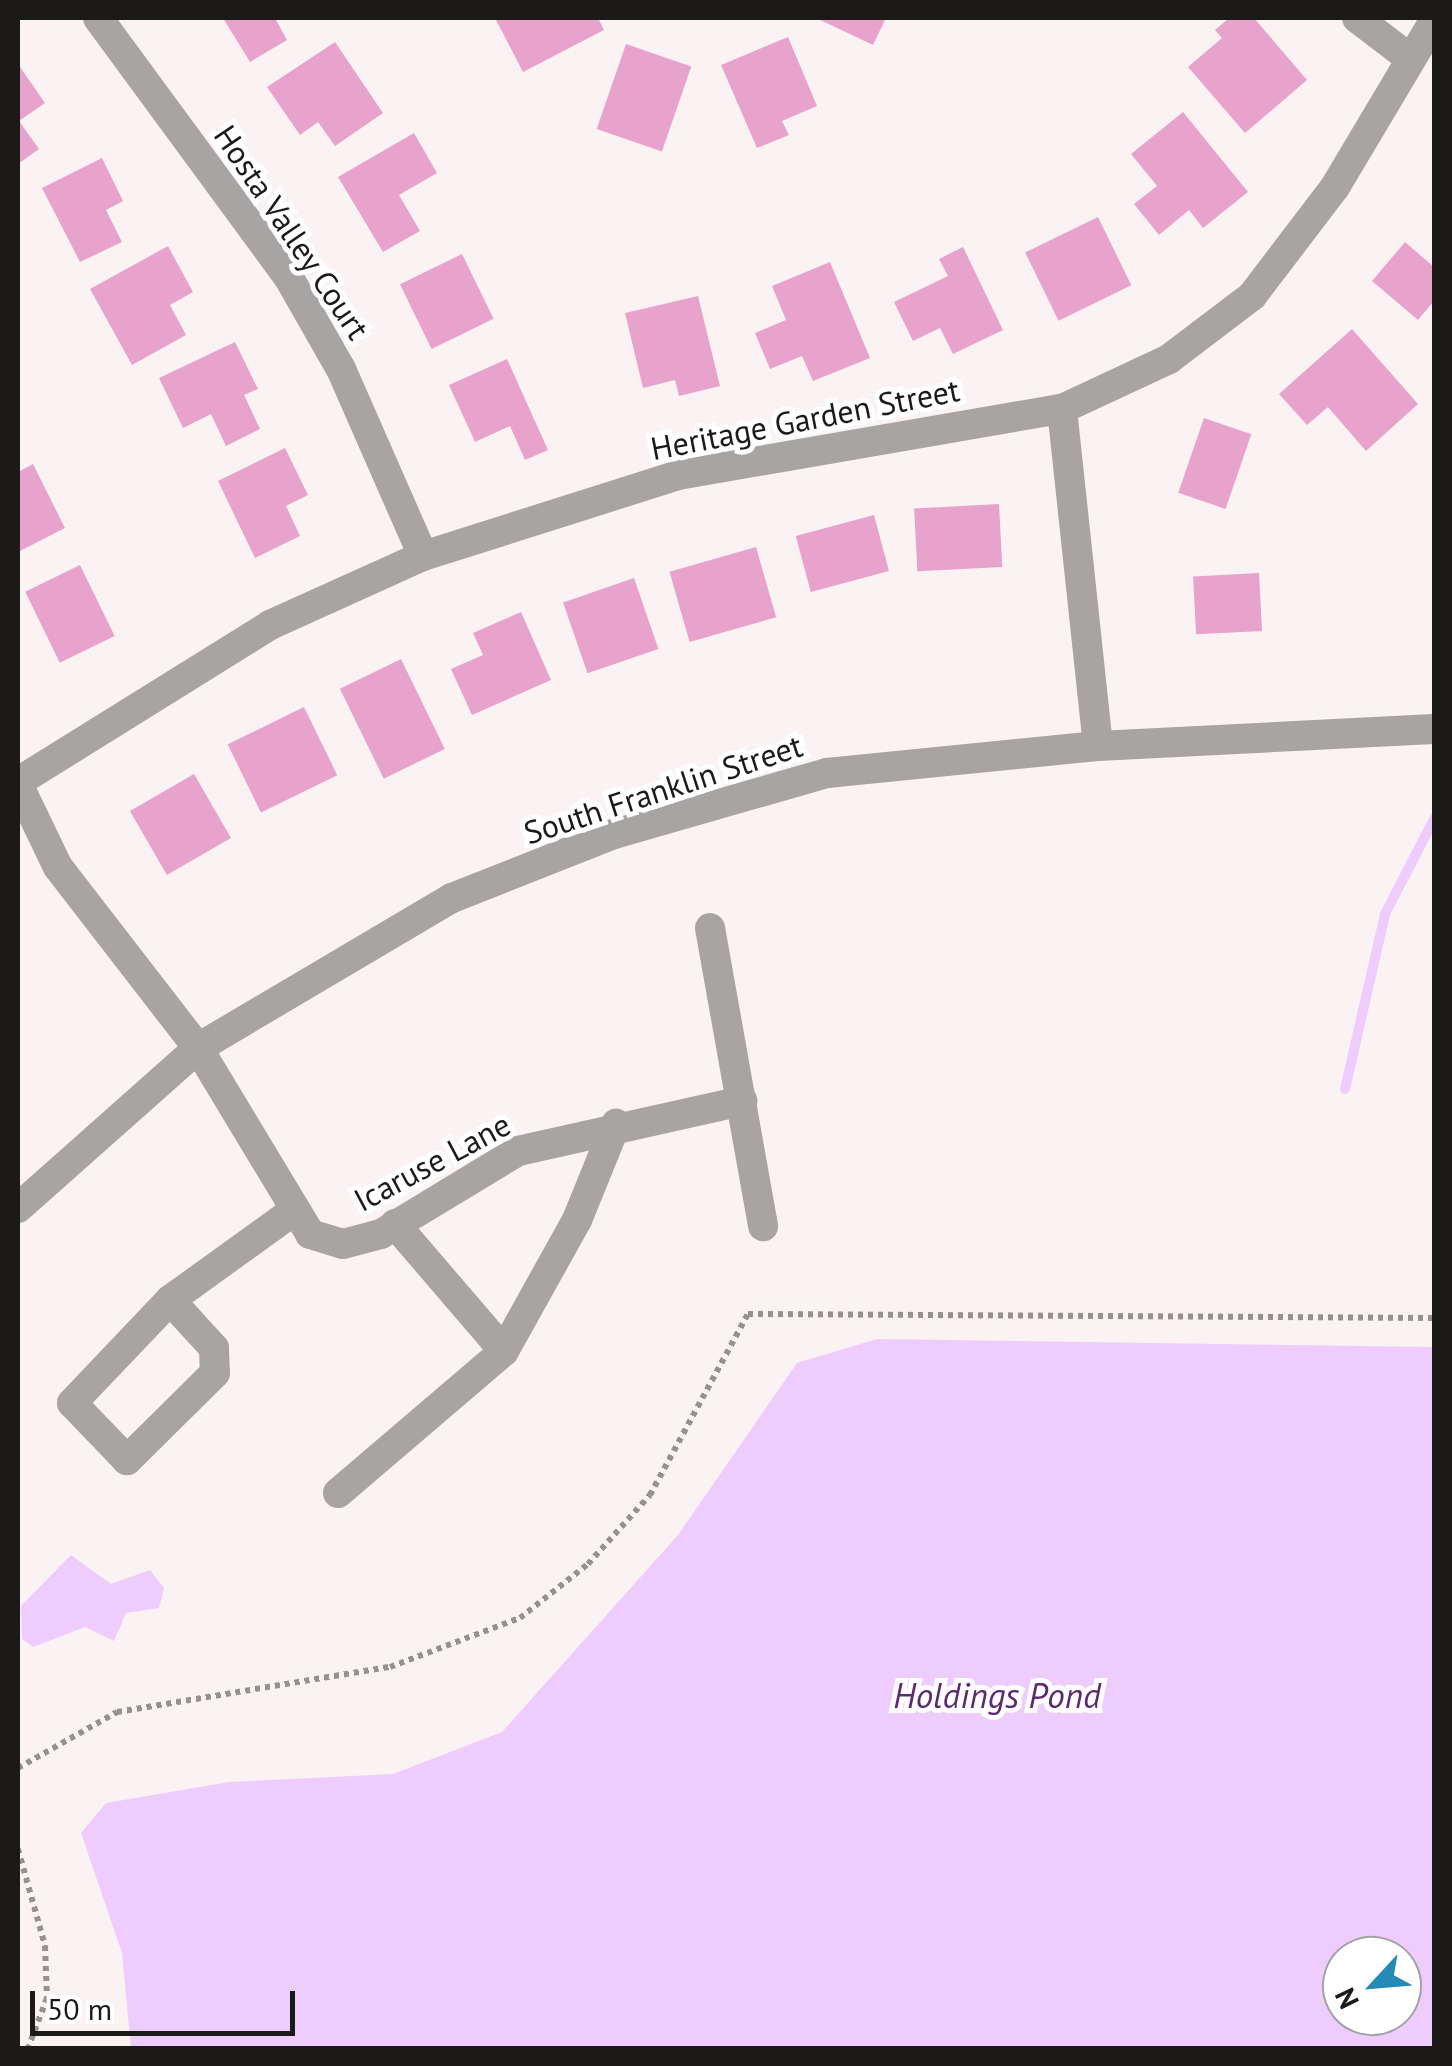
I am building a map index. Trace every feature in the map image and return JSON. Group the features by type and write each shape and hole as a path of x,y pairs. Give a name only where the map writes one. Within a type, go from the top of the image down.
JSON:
{"street":[{"name":"Hosta Valley Court","path":"98,18 289,278 341,369 423,556"},
{"path":"1357,18 1408,56"},
{"name":"Heritage Garden Street","path":"18,783 270,626 423,556 678,475 1062,409 1169,359 1252,296 1335,187 1408,56 1434,21"},
{"path":"1062,409 1098,746"},
{"name":"South Franklin Street","path":"18,1208 198,1048 452,898 614,834 827,773 1098,746 1434,730"},
{"path":"18,783 58,867 198,1048 272,1162 292,1212 170,1300 72,1403 127,1460 215,1372 214,1348 170,1300"},
{"path":"710,928 763,1226"},
{"name":"Icaruse Lane","path":"292,1212 310,1234 342,1244 394,1224 518,1151 616,1124 742,1101"},
{"path":"338,1493 504,1352 577,1220 616,1124"},
{"path":"394,1224 504,1352"}],"path":[{"path":"18,1768 117,1712 390,1667 520,1618 588,1564 650,1495 748,1314 1434,1318"},
{"path":"18,1850 44,1946 48,1998 28,2048"}],"water":[{"name":"Holdings Pond","path":"877,1339 1434,1347 1434,2048 131,2048 122,1953 81,1833 106,1803 229,1782 393,1774 502,1732 678,1535 797,1363"},
{"path":"71,1555 111,1584 150,1570 164,1588 159,1608 126,1613 114,1641 85,1627 33,1647 22,1639 21,1606"}],"building":[{"path":"223,18 275,18 287,40 250,62"},
{"path":"495,18 598,18 604,30 523,72"},
{"path":"816,18 886,18 873,45"},
{"path":"1229,18 1254,18 1307,80 1245,133 1188,67 1222,38 1215,30"},
{"path":"788,37 817,106 782,121 789,135 757,148 721,65"},
{"path":"335,42 383,113 335,146 318,122 300,135 267,87"},
{"path":"626,44 691,66 662,152 597,129"},
{"path":"18,64 45,103 19,121 39,149 18,164"},
{"path":"1183,112 1248,192 1203,228 1189,210 1159,235 1134,204 1157,186 1131,154"},
{"path":"414,133 437,173 399,195 420,231 383,252 338,177"},
{"path":"102,158 123,201 106,210 122,242 80,262 42,188"},
{"path":"1098,217 1131,285 1059,321 1025,253"},
{"path":"1405,242 1434,267 1434,301 1418,320 1372,281"},
{"path":"168,246 193,292 170,305 186,335 132,365 90,289"},
{"path":"963,247 1003,330 953,354 940,328 913,341 894,302 948,276 939,259"},
{"path":"462,254 494,319 432,349 400,284"},
{"path":"830,262 870,358 813,381 802,356 770,369 755,333 786,320 772,286"},
{"path":"698,296 720,386 679,396 675,380 643,388 625,313"},
{"path":"1352,329 1418,404 1366,451 1328,407 1307,425 1279,394"},
{"path":"235,342 258,389 244,395 260,429 226,446 211,414 183,428 159,378"},
{"path":"507,359 548,450 525,460 510,426 475,442 449,385"},
{"path":"1204,418 1251,434 1226,509 1178,493"},
{"path":"285,448 308,495 286,506 300,536 255,558 218,481"},
{"path":"33,464 65,528 18,552 18,472"},
{"path":"999,504 1002,567 917,571 914,508"},
{"path":"874,515 889,571 811,592 796,536"},
{"path":"756,547 776,617 690,642 669,572"},
{"path":"80,565 115,636 60,663 25,592"},
{"path":"1259,573 1262,631 1196,634 1193,576"},
{"path":"634,578 658,649 588,673 563,602"},
{"path":"521,612 551,680 472,715 451,669 483,655 473,633"},
{"path":"401,659 445,749 384,779 340,689"},
{"path":"304,707 337,775 261,813 228,744"},
{"path":"194,774 231,838 167,875 130,811"}],"waterway":[{"path":"1345,1089 1385,914 1434,819"}]}
